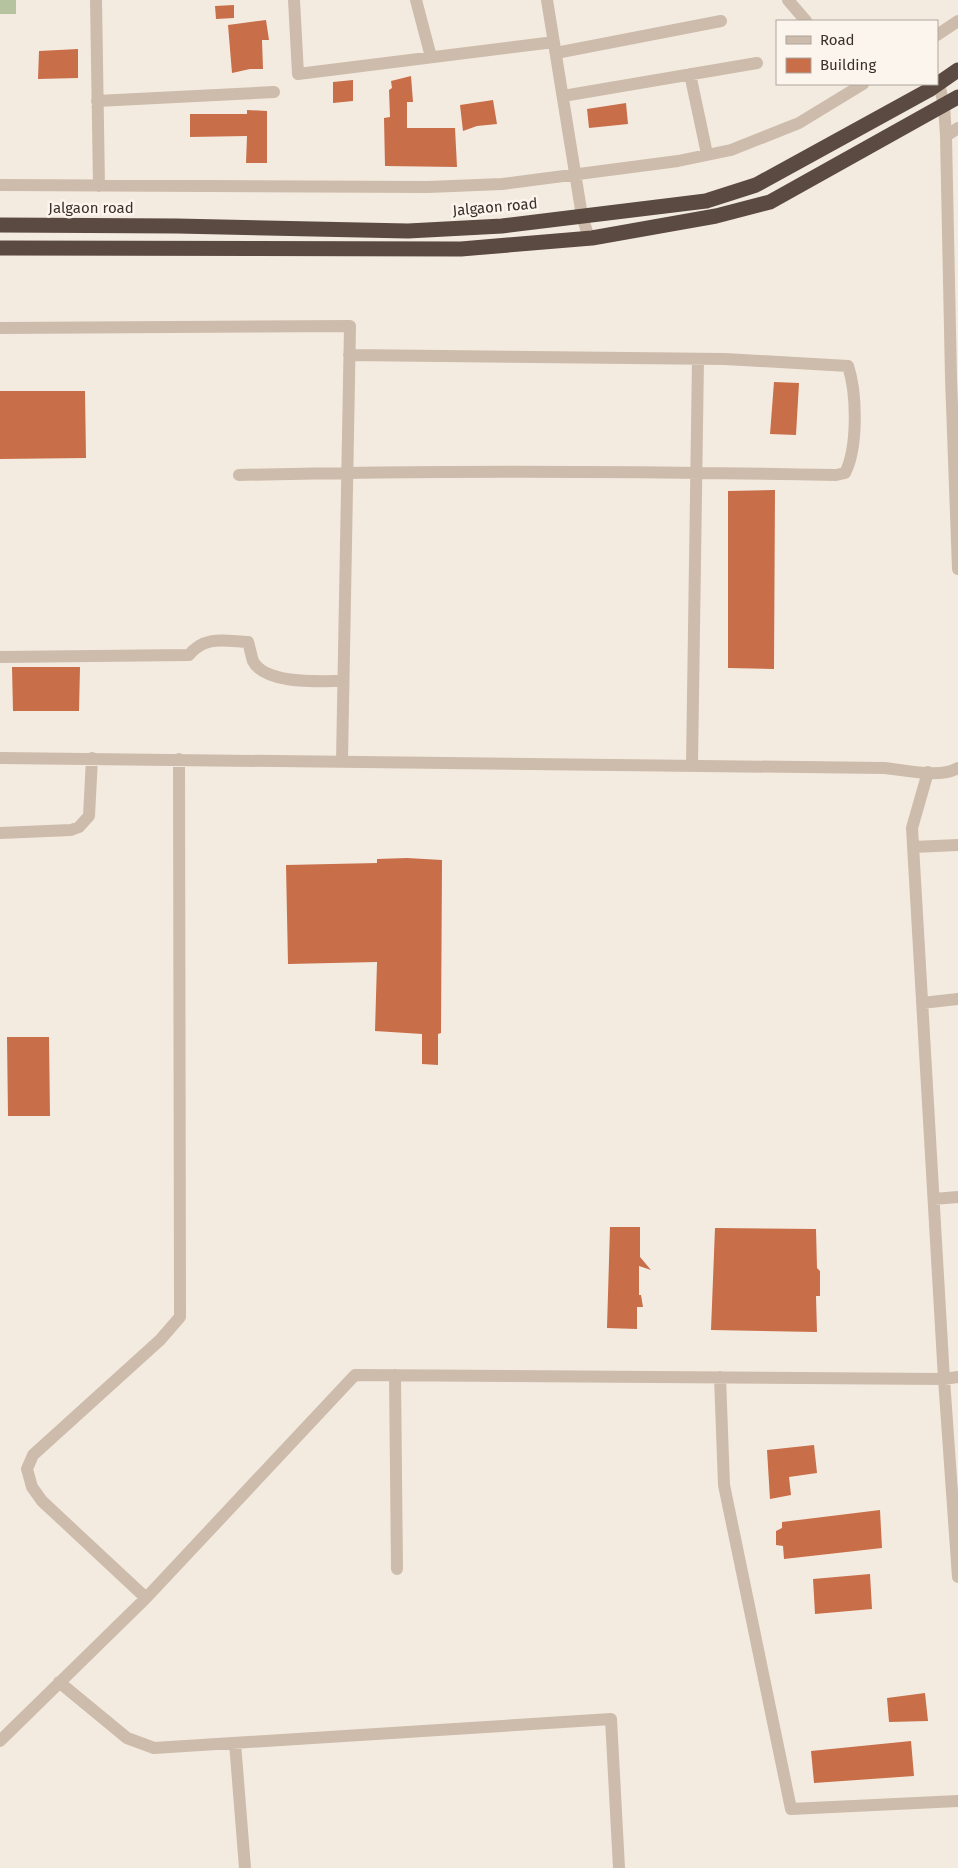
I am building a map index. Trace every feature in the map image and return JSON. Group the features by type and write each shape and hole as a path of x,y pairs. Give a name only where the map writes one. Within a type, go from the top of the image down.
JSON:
{"highway":[{"name":"Jalgaon road","path":"938,84 958,70"},
{"name":"Jalgaon road","path":"0,225 177,226 408,231 502,226 706,201 756,186 814,156 936,85"},
{"path":"0,248 461,249 589,238 716,216 770,202 958,97"}],"street":[{"path":"96,0 99,186"},
{"path":"294,0 298,74 432,58 555,47 721,21"},
{"path":"416,0 432,58"},
{"path":"547,0 582,216 589,238"},
{"path":"788,0 805,20"},
{"path":"938,34 958,21"},
{"path":"563,96 757,63"},
{"path":"690,74 707,154"},
{"path":"938,84 944,105 953,210 958,569"},
{"path":"0,185 428,187 502,184 731,150 799,123 858,85"},
{"path":"97,101 274,92"},
{"path":"946,136 958,128"},
{"path":"0,328 350,326 342,761"},
{"path":"239,475 347,472 696,472 836,475 844,473 851,461 854,409 853,382 848,366 698,359 349,355"},
{"path":"692,765 698,359"},
{"path":"0,657 189,655 197,646 207,641 248,642 254,662 270,674 293,680 343,681"},
{"path":"0,758 884,768 956,773"},
{"path":"0,833 71,830 79,827 89,816 92,758"},
{"path":"146,1598 42,1501 32,1487 26,1469 33,1455 160,1340 180,1317 180,759"},
{"path":"928,772 912,828 944,1379 958,1577"},
{"path":"913,847 958,846"},
{"path":"922,1003 958,999"},
{"path":"934,1198 958,1197"},
{"path":"0,1741 146,1598 355,1375 944,1379 958,1377"},
{"path":"395,1375 397,1569"},
{"path":"720,1377 724,1485 790,1809 958,1800"},
{"path":"59,1682 127,1738 154,1748 611,1720 619,1868"},
{"path":"235,1743 245,1868"}],"green space":[{"path":"0,0 16,0 16,14 0,14"}],"building":[{"path":"234,5 234,18 216,19 215,6"},
{"path":"266,20 269,40 262,40 263,69 250,69 232,73 228,25"},
{"path":"78,49 78,78 38,79 39,51"},
{"path":"411,76 413,102 407,102 407,128 455,128 457,167 385,166 384,118 390,117 389,90 392,88 391,81"},
{"path":"353,80 353,101 333,103 333,82"},
{"path":"493,100 497,124 477,126 463,131 460,105"},
{"path":"626,103 628,124 589,128 587,109"},
{"path":"247,110 267,111 267,163 246,163 247,136 190,137 190,114 247,114"},
{"path":"774,382 799,383 796,435 770,434"},
{"path":"0,391 85,391 86,458 0,459"},
{"path":"775,490 774,669 728,668 728,491"},
{"path":"12,667 80,667 79,711 13,711"},
{"path":"377,859 442,860 441,1033 438,1034 438,1065 422,1064 422,1034 375,1031 377,962 288,964 286,865 377,863"},
{"path":"7,1037 49,1037 50,1116 8,1116"},
{"path":"610,1227 640,1227 640,1257 651,1270 639,1266 639,1295 641,1295 643,1307 637,1307 637,1329 607,1328"},
{"path":"715,1228 816,1229 817,1268 820,1271 820,1296 816,1296 817,1332 711,1330"},
{"path":"814,1445 817,1473 789,1477 791,1495 770,1499 767,1450"},
{"path":"880,1510 882,1548 784,1559 783,1546 776,1545 776,1531 782,1528 782,1522"},
{"path":"870,1574 872,1609 815,1614 813,1579"},
{"path":"925,1693 928,1721 889,1722 887,1698"},
{"path":"911,1741 914,1776 814,1783 811,1751"}]}
